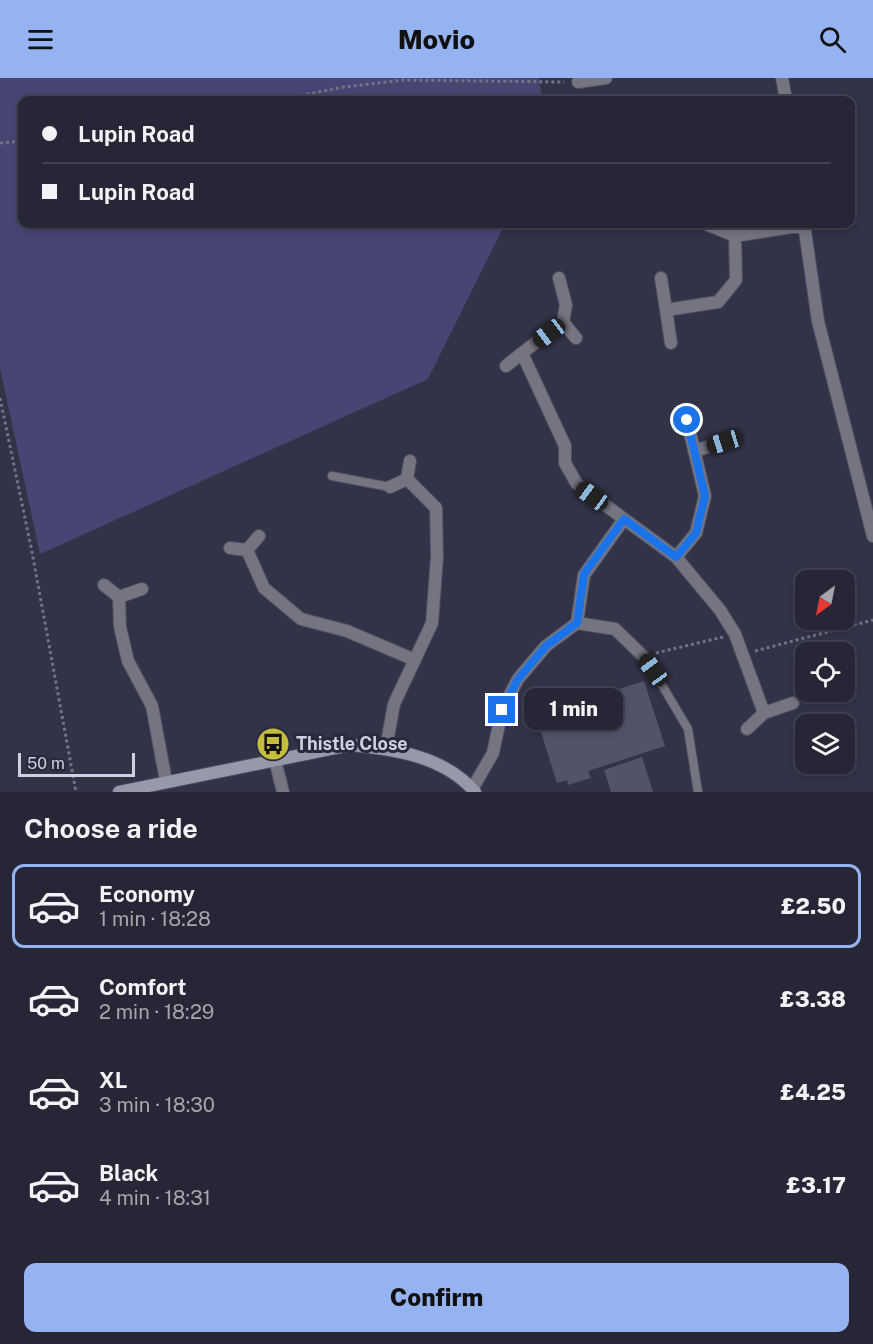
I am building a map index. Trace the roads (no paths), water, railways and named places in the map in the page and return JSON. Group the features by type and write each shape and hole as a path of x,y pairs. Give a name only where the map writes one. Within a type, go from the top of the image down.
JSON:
{"street":[{"path":"578,82 606,78"},
{"path":"782,78 785,96"},
{"path":"716,228 735,236 781,228"},
{"path":"805,228 818,321 873,536"},
{"path":"666,309 718,302 736,280 735,236"},
{"path":"506,366 562,322 566,305 560,278"},
{"path":"662,278 671,343"},
{"path":"562,322 576,338"},
{"path":"522,353 565,446 565,463 577,484 676,557 720,610 735,634 764,713"},
{"path":"676,557 696,533 705,496 687,420"},
{"path":"694,451 724,442"},
{"path":"407,479 410,461"},
{"path":"390,487 407,479"},
{"path":"386,748 394,704 432,623 437,557 436,508 407,479"},
{"path":"119,792 350,745 386,748 422,757 445,769 474,790 493,753 502,710 518,679 546,646 577,623 584,574 624,519"},
{"path":"247,550 259,536"},
{"path":"230,548 247,550"},
{"path":"247,550 264,588 301,619 347,632 415,660"},
{"path":"104,585 119,597 120,627 128,661 152,706 166,781"},
{"path":"119,597 142,589"},
{"path":"577,623 615,629 643,656 653,670"},
{"path":"747,729 764,713 793,703"},
{"path":"275,760 283,792"}],"lane":[{"path":"332,476 390,487"},
{"path":"653,670 688,729 698,792"}],"place":[{"name":"Thistle Close","path":"273,744"}]}
